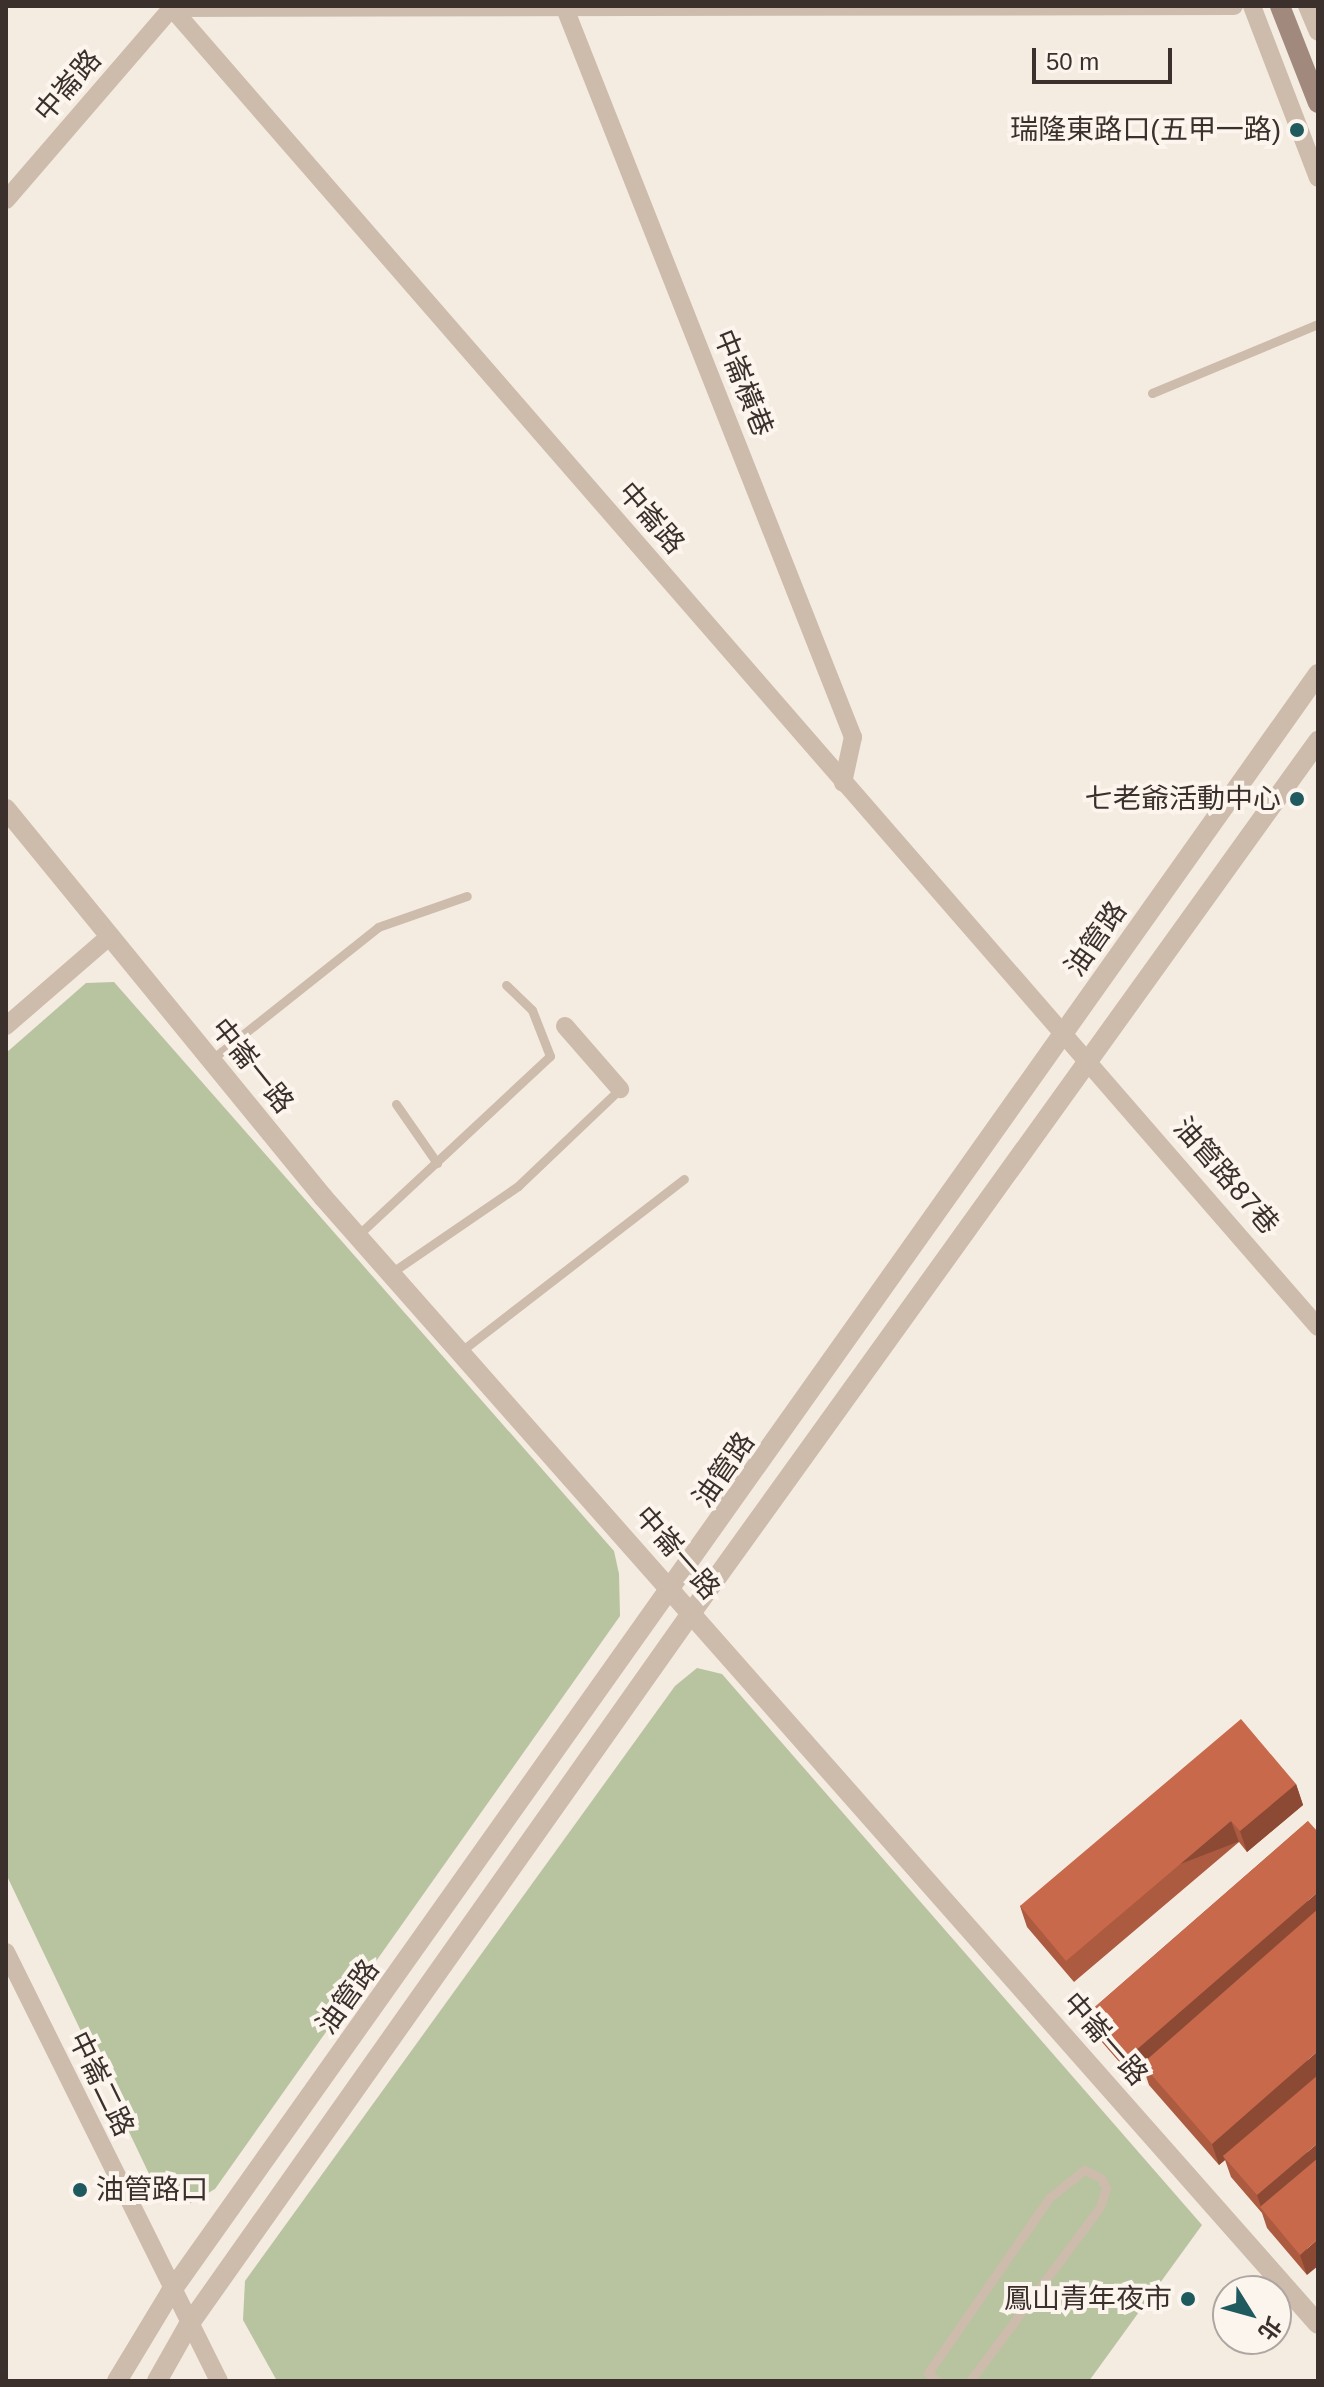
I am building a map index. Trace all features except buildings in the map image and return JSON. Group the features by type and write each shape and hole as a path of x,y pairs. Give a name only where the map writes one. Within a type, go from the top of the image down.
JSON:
{"main road":[{"path":"1280,6 1318,103"}],"street":[{"name":"中崙橫巷","path":"564,6 853,737 843,783"},
{"path":"171,7 1234,6"},
{"path":"1252,6 1318,178"},
{"path":"1310,6 1318,12"},
{"path":"1310,6 1318,32"},
{"name":"中崙路","path":"6,200 171,7 843,783 1092,1062"},
{"name":"油管路","path":"117,2381 170,2293 674,1591 1318,674"},
{"name":"油管路","path":"157,2381 188,2326 692,1612 1092,1062 1318,741"},
{"name":"中崙一路","path":"6,809 357,1236 674,1591 1318,2324"},
{"path":"6,1026 110,936"},
{"path":"565,1026 620,1089"},
{"name":"油管路87巷","path":"1092,1062 1318,1327"},
{"name":"中崙二路","path":"6,1952 170,2293 219,2381"}],"lane":[{"path":"1152,393 1318,324"},
{"path":"211,1060 378,927 467,896"},
{"path":"357,1236 550,1056 532,1010 506,985"},
{"path":"391,1273 518,1186 620,1089"},
{"path":"396,1104 437,1163"},
{"path":"460,1352 684,1179"},
{"path":"937,2381 928,2373 1049,2198 1084,2170 1101,2178 1106,2188 1100,2207 970,2381"}],"green space":[{"path":"114,982 614,1551 619,1574 620,1616 215,2189 189,2204 162,2201 6,1874 6,1053 86,983"},
{"path":"697,1668 722,1674 1202,2225 1089,2381 277,2381 243,2320 245,2281 675,1686"}],"place":[{"name":"瑞隆東路口(五甲一路)","path":"1297,130"},
{"name":"七老爺活動中心","path":"1297,799"},
{"name":"油管路口","path":"80,2190"},
{"name":"鳳山青年夜市","path":"1188,2299"}]}
